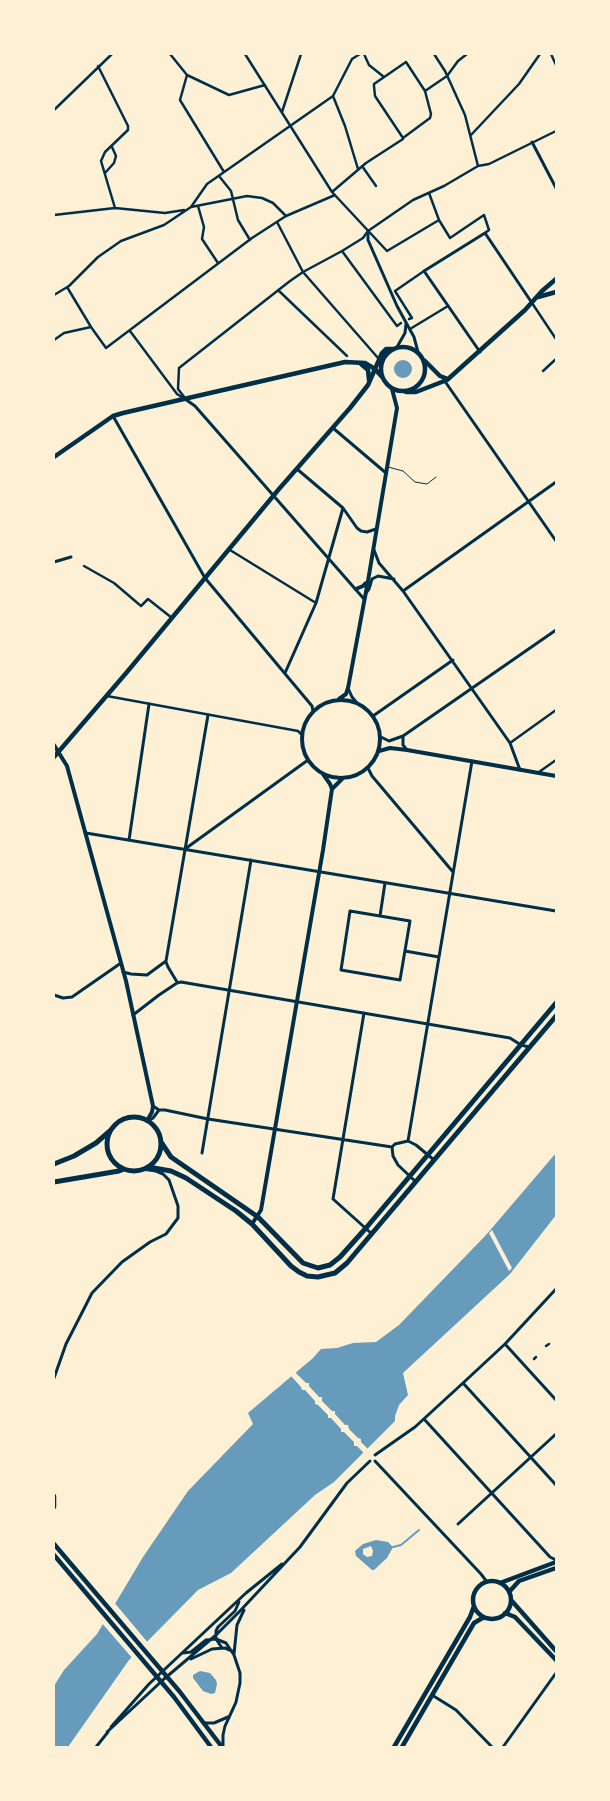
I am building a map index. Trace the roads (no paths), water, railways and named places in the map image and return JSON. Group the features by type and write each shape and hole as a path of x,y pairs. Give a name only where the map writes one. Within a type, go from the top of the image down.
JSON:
{"main road":[{"path":"54,457 113,416 333,365 365,363 375,369 392,389 416,392 446,379 480,352 556,278"},
{"path":"538,297 556,292"},
{"path":"54,757 368,385 378,358 386,349 408,347 418,352 424,360 446,379"},
{"path":"383,378 382,363 386,354 396,348"},
{"path":"406,392 417,388 424,379 426,369 424,360"},
{"path":"357,362 368,370 370,378 368,385"},
{"path":"54,1164 74,1156 96,1143 115,1125 125,1119 138,1118 147,1121 156,1128 161,1142 171,1157 258,1216 296,1257 307,1265 324,1267 340,1257 366,1228 556,1003"},
{"path":"111,1130 107,1143 108,1151 111,1159 117,1165 130,1170 145,1168 171,1171 186,1178 236,1211 252,1224 291,1266 308,1276 326,1276 335,1273 347,1263 556,1016"},
{"path":"145,1168 158,1156 161,1142"},
{"path":"54,1182 119,1172 124,1169"},
{"path":"54,1496 54,1507"},
{"path":"54,1544 180,1692 222,1747"},
{"path":"54,1555 174,1697 211,1747"},
{"path":"394,1747 470,1617 474,1606 475,1592 480,1586 486,1582 500,1583 556,1561"},
{"path":"509,1592 519,1581 556,1568"},
{"path":"402,1747 474,1623 484,1617 496,1618 506,1613 510,1608 509,1592 500,1583"},
{"path":"511,1600 556,1651"},
{"path":"474,1606 484,1617"},
{"path":"506,1613 515,1617 556,1660"}],"street":[{"path":"54,110 112,54"},
{"path":"170,54 187,75 229,95 265,85"},
{"path":"245,54 334,194 387,251 440,220"},
{"path":"282,112 301,54"},
{"path":"191,207 207,184 333,96 352,59 360,54"},
{"path":"364,54 369,65 384,77"},
{"path":"434,54 447,76 465,115 478,166"},
{"path":"426,91 447,76 458,61 467,54"},
{"path":"471,135 519,84 540,54"},
{"path":"551,54 556,65"},
{"path":"67,287 106,348 250,240 286,216 334,194 358,169 403,138 431,116 426,91 406,62 374,84 374,93 403,138"},
{"path":"98,66 128,126 128,130 106,152 101,160 115,208"},
{"path":"187,75 180,100 224,172"},
{"path":"333,96 345,126 358,169"},
{"path":"185,398 178,389 179,368 303,272 363,238 368,231 413,200 478,166 489,164 556,131"},
{"path":"532,142 556,188"},
{"path":"105,174 114,163 116,156 112,146"},
{"path":"362,166 376,186"},
{"path":"219,176 231,192 238,218 250,240"},
{"path":"407,320 412,318 395,291 489,230 484,215 450,238 429,193"},
{"path":"55,295 67,287 98,257 121,241 164,225 191,207 247,196 262,198 272,203 286,216"},
{"path":"198,206 204,227 202,239 218,263"},
{"path":"54,215 115,208 165,213 186,210"},
{"path":"277,222 303,272 378,358"},
{"path":"368,231 368,240 407,320 418,352"},
{"path":"485,233 556,339"},
{"path":"342,251 397,326 401,323"},
{"path":"424,271 480,352"},
{"path":"278,290 347,356"},
{"path":"410,329 448,306"},
{"path":"396,348 405,333 407,320"},
{"path":"54,340 64,333 91,327"},
{"path":"130,331 177,394 190,402 365,599"},
{"path":"542,371 556,359"},
{"path":"446,379 556,541"},
{"path":"348,688 352,697 373,716 381,737 379,751 368,768 360,774 333,778 323,774 308,760 304,752 302,735 304,726 314,711 322,704 339,699 346,694 348,688 366,594 397,408 392,389"},
{"path":"113,416 205,578 285,673 314,711"},
{"path":"333,428 386,473"},
{"path":"297,469 343,508 357,528 367,532 376,529"},
{"path":"403,591 556,482"},
{"path":"285,673 316,602 343,508"},
{"path":"373,544 376,559 403,591 510,742 520,770"},
{"path":"228,549 316,602"},
{"path":"54,562 71,558"},
{"path":"84,566 114,583 142,606 148,599 172,618"},
{"path":"366,594 372,579 378,576 394,580"},
{"path":"356,589 368,581"},
{"path":"381,737 390,741 403,736 556,630"},
{"path":"373,716 453,660"},
{"path":"107,696 298,731 302,735"},
{"path":"339,699 357,702"},
{"path":"129,840 149,704"},
{"path":"510,742 556,710"},
{"path":"177,983 166,961 208,715"},
{"path":"403,736 403,746 407,750"},
{"path":"54,745 67,766 121,963 153,1106 147,1121"},
{"path":"379,751 390,748 407,750 556,776"},
{"path":"186,849 308,760"},
{"path":"538,773 556,760"},
{"path":"408,1141 472,761"},
{"path":"368,768 372,776 453,873"},
{"path":"252,1224 261,1210 319,872 332,789 323,774"},
{"path":"332,789 343,778"},
{"path":"86,832 556,911"},
{"path":"202,1153 251,860"},
{"path":"380,916 386,882"},
{"path":"350,911 410,921 405,951 400,980 340,970 350,911"},
{"path":"405,951 439,957"},
{"path":"123,972 146,975 166,961"},
{"path":"54,995 63,998 72,996 121,963"},
{"path":"133,1016 177,983 428,1023 510,1038 530,1047"},
{"path":"364,1013 333,1199 372,1234"},
{"path":"153,1106 159,1110 208,1119 392,1147 395,1144 408,1141 434,1160"},
{"path":"147,1121 153,1118 159,1110"},
{"path":"392,1147 393,1156 416,1182"},
{"path":"54,1378 66,1344 92,1293 122,1262 150,1242 166,1234 178,1218 178,1206 169,1180 163,1174 145,1168"},
{"path":"375,1456 403,1437 424,1419 505,1344 556,1289"},
{"path":"505,1344 556,1400"},
{"path":"463,1383 556,1485"},
{"path":"424,1419 550,1557 556,1561"},
{"path":"458,1524 556,1434"},
{"path":"107,1732 183,1663 215,1637 311,1534 347,1483 370,1461"},
{"path":"375,1462 481,1574 486,1582"},
{"path":"96,1747 115,1720 149,1684 265,1577 288,1559"},
{"path":"222,1648 215,1637 218,1627 235,1611 240,1600"},
{"path":"233,1653 236,1626 245,1606"},
{"path":"182,1654 190,1652 206,1640 215,1637 226,1643 233,1653 240,1674 240,1683 238,1695 222,1735 222,1747"},
{"path":"183,1663 212,1649 222,1648 233,1653"},
{"path":"503,1747 556,1673"},
{"path":"432,1695 456,1710 492,1747"},
{"path":"203,1723 214,1723 229,1717"}],"lane":[{"path":"387,467 403,471 415,482 427,484 436,477"}],"water":[{"path":"403,360 409,363 412,369 409,375 403,378 397,375 394,369 397,363"},
{"path":"556,1153 556,1215 510,1274 403,1373 408,1395 399,1405 395,1421 334,1482 315,1495 231,1573 198,1590 129,1660 68,1747 54,1747 54,1686 64,1670 97,1634 143,1557 188,1491 253,1424 248,1413 321,1349 337,1348 353,1343 376,1342 399,1325 486,1235"},
{"path":"376,1540 388,1542 393,1547 387,1558 372,1570 356,1556 355,1551 363,1544","holes":["371,1546 372,1556 367,1557 363,1554 363,1549"]},
{"path":"200,1671 210,1673 216,1680 215,1693 211,1694 203,1691 193,1678 193,1675"}],"waterway":[{"path":"393,1547 401,1545 419,1530"}]}
